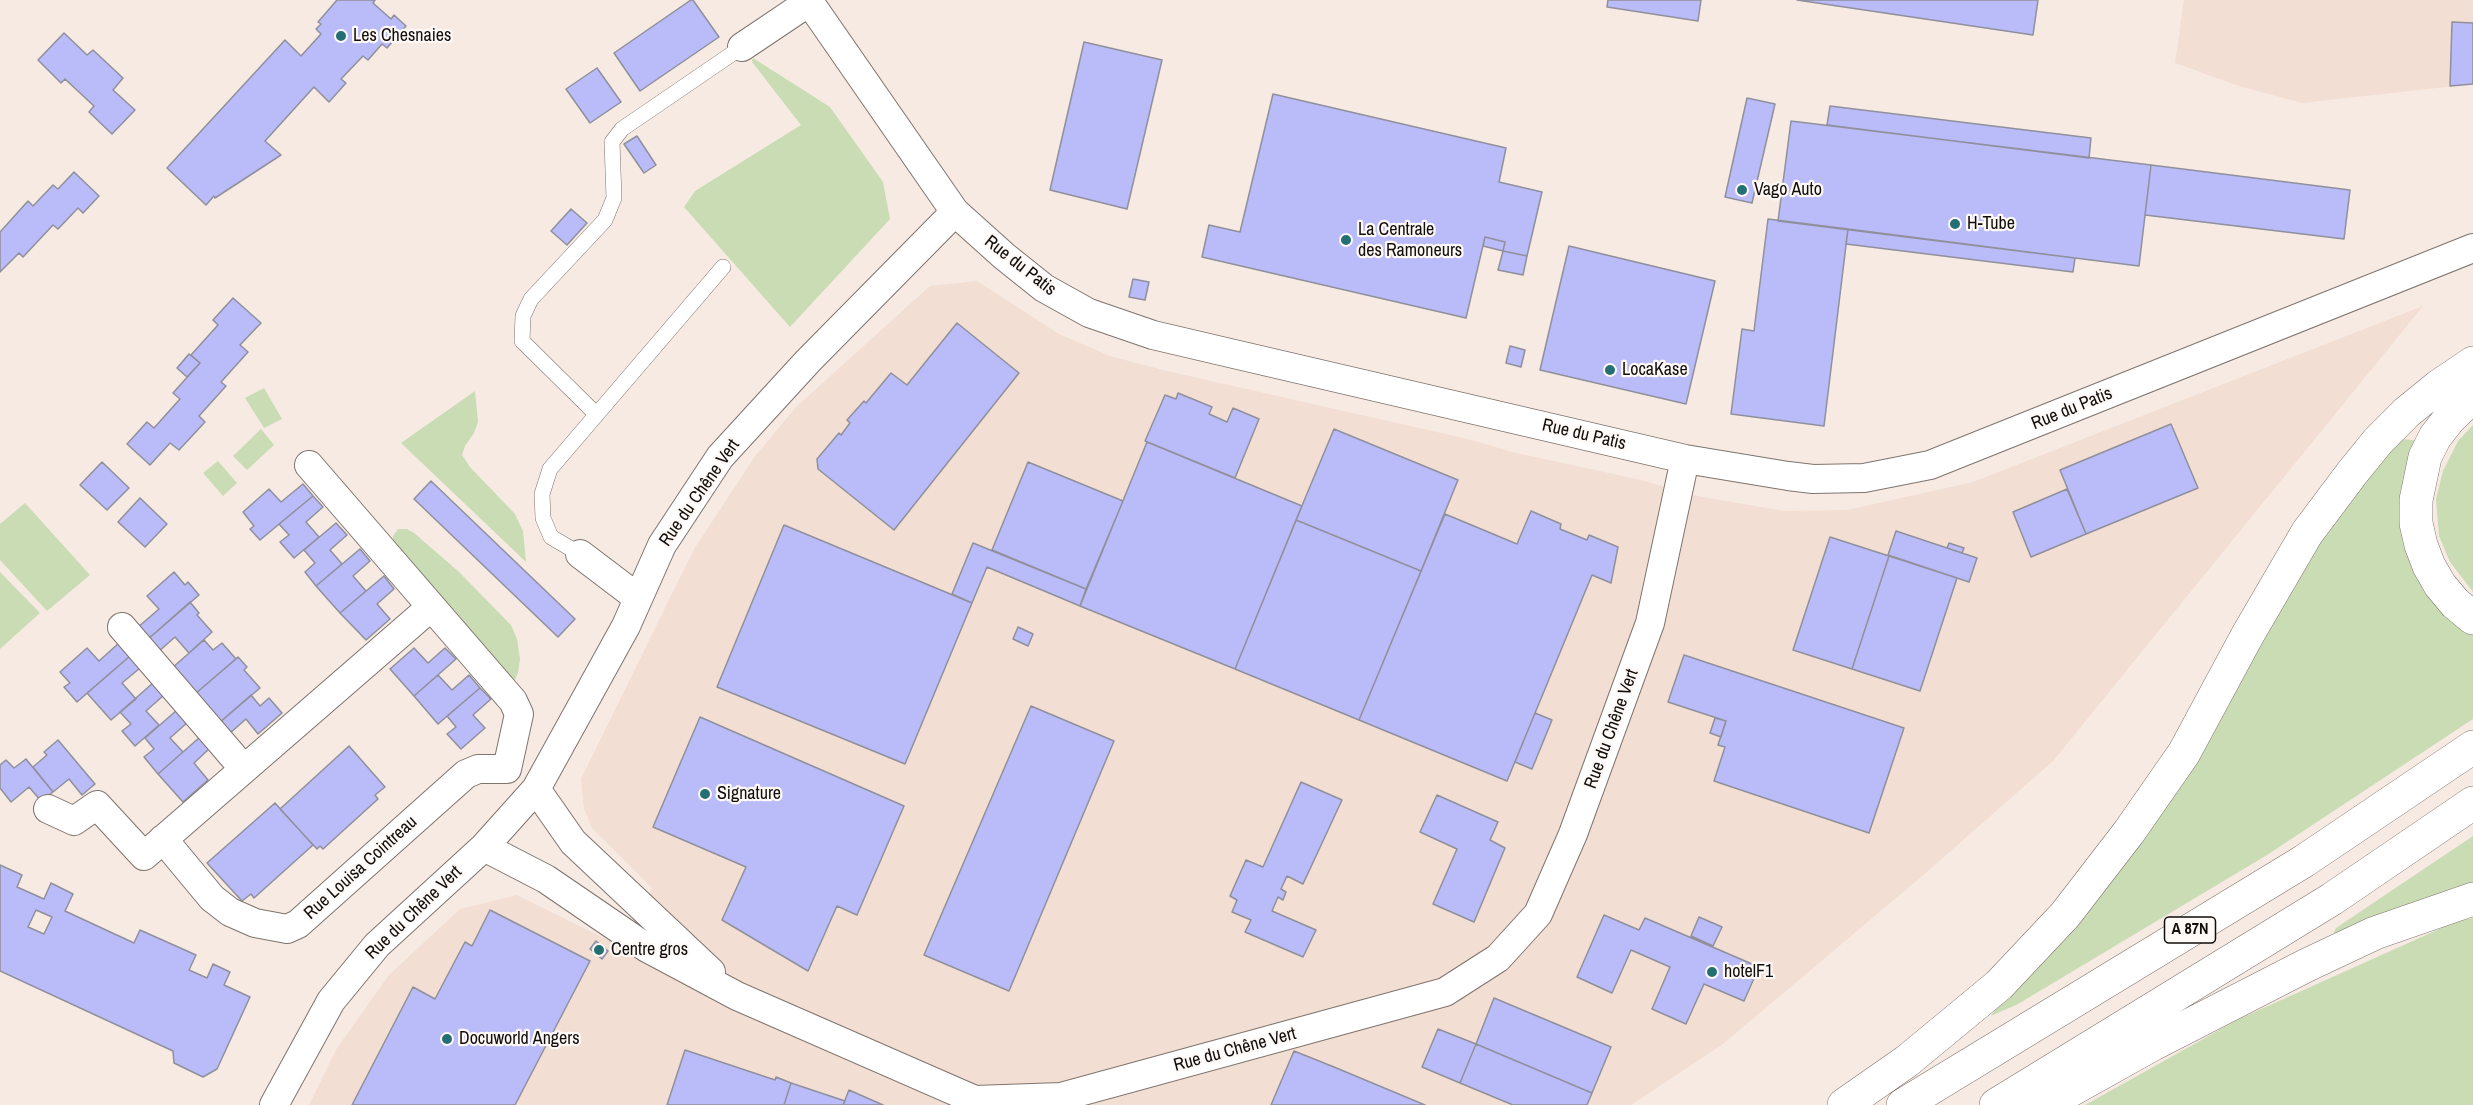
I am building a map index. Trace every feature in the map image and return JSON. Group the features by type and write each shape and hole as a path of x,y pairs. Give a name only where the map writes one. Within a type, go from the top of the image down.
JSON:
{"highway":[{"path":"1844,1105 1907,1061 1999,985 2065,915 2129,831 2184,753 2247,636 2307,533 2378,441 2407,412 2439,386 2473,363"},
{"path":"2473,396 2449,419 2435,437 2422,468 2416,500 2416,523 2429,566 2440,585 2455,603 2473,618"},
{"name":"A 87N","path":"1903,1105 2304,861 2473,747"},
{"name":"A 87N","path":"1996,1105 2332,899 2473,803"},
{"path":"2044,1105 2153,1044 2307,965 2375,933 2473,899"}],"street":[{"path":"742,46 809,1"},
{"name":"Rue du Patis","path":"809,1 955,212 1044,288 1089,313 1164,338 1685,459 1813,479 1864,478 1930,465 2473,248"},
{"name":"Rue du Chêne Vert","path":"274,1105 331,1001 377,945 484,847 523,782 581,710 626,626 662,545 720,457 808,361 955,212"},
{"name":"Rue du Chêne Vert","path":"484,847 546,879 647,948 737,996 975,1100 1061,1097 1444,992 1498,958 1539,914 1573,834 1650,623 1685,459"},
{"path":"309,465 513,700 519,714 523,782 573,842 737,996"},
{"path":"580,554 638,598"},
{"path":"48,809 74,821 97,805 144,856 431,607"},
{"path":"122,627 244,769"},
{"name":"Rue Louisa Cointreau","path":"163,839 213,898 230,912 255,923 287,929 298,924 466,774 478,769 523,782"}],"lane":[{"path":"596,414 522,341 523,316 531,299 605,219 614,198 612,142 622,129 742,46"},
{"path":"580,554 551,537 543,518 542,494 550,469 723,267"}],"shaded area":[{"path":"2184,0 2473,0 2473,84 2302,103 2239,86 2175,63"},
{"path":"977,281 1059,334 1110,356 1472,440 1512,452 1641,480 1697,496 1784,511 1847,510 1973,482 2423,306 2053,761 1921,877 1723,1044 1631,1105 309,1105 337,1048 389,975 460,909 517,895 620,946 652,888 592,828 584,809 581,779 694,549 756,455 796,407 930,286"}],"green space":[{"path":"753,58 830,107 883,182 890,219 790,327 684,207 695,191 801,125 752,62"},
{"path":"264,388 282,419 264,428 245,398"},
{"path":"475,391 478,422 462,455 470,467 515,514 523,531 526,562 401,443"},
{"path":"2473,425 2473,592 2450,562 2439,536 2436,499 2443,471 2458,441"},
{"path":"261,429 274,445 247,470 233,456"},
{"path":"2403,439 2420,441 2404,539 2418,580 2438,608 2461,629 2473,635 2473,719 2267,855 2018,1004 1991,1016 2312,545 2387,448"},
{"path":"218,461 237,483 223,496 203,473"},
{"path":"25,503 90,575 47,611 0,560 0,524"},
{"path":"398,529 407,529 414,533 458,571 511,625 517,639 520,659 518,673 513,684 393,546 393,536"},
{"path":"0,572 40,613 0,649"},
{"path":"2473,836 2473,887 2335,935 2336,928"},
{"path":"2473,918 2473,1105 2085,1105 2239,1019 2455,922"}],"building":[{"path":"337,0 375,0 373,3 391,19 394,15 406,26 387,48 382,44 368,60 363,56 341,79 346,83 329,102 314,87 265,141 281,155 215,198 214,196 206,205 167,168 285,40 301,56 321,34 316,29 321,24 318,22"},
{"path":"691,0 719,37 640,91 614,53"},
{"path":"1608,0 1701,0 1698,21 1607,7"},
{"path":"1797,0 2038,0 2033,35"},
{"path":"2452,22 2473,23 2473,84 2450,86"},
{"path":"64,33 87,55 93,50 123,78 113,90 135,110 112,134 89,112 94,106 65,79 61,83 38,60"},
{"path":"1084,42 1162,60 1127,209 1050,190"},
{"path":"597,68 621,102 590,123 566,89"},
{"path":"1273,94 1506,148 1499,182 1542,192 1527,256 1503,251 1505,242 1485,237 1466,318 1202,257 1209,225 1240,232"},
{"path":"1747,98 1775,104 1752,203 1725,197"},
{"path":"1830,106 2091,138 2089,158 1827,125"},
{"path":"1791,121 2151,165 2139,266 1778,221"},
{"path":"637,136 656,165 644,173 624,144"},
{"path":"2151,165 2350,190 2344,239 2145,215"},
{"path":"74,172 99,196 83,213 78,208 58,229 53,225 23,257 19,253 0,272 0,232 28,201 33,206 53,185 58,189"},
{"path":"571,209 587,223 567,245 551,231"},
{"path":"1768,219 1848,229 1824,426 1731,414 1742,329 1754,331"},
{"path":"1848,229 2075,258 2073,272 1846,244"},
{"path":"1485,237 1505,242 1503,251 1483,246"},
{"path":"1569,246 1715,281 1686,404 1540,370"},
{"path":"1503,251 1527,256 1523,275 1498,270"},
{"path":"1133,279 1149,282 1145,300 1129,297"},
{"path":"233,298 261,323 240,345 248,352 221,382 226,386 199,416 205,422 179,450 170,443 150,465 127,444 147,422 154,428 180,399 173,393 200,363 191,355 218,325 213,320"},
{"path":"957,323 1019,373 894,530 818,469 817,459 839,433 841,435 850,423 847,420 864,401 866,403 891,373 907,385"},
{"path":"1510,346 1525,350 1521,367 1506,363"},
{"path":"189,354 200,363 187,377 177,368"},
{"path":"1178,393 1212,407 1209,414 1227,422 1233,408 1259,419 1235,478 1145,441 1165,395 1176,399"},
{"path":"2171,424 2198,488 2086,534 2060,470"},
{"path":"1334,429 1458,480 1421,571 1296,520"},
{"path":"1147,442 1302,506 1235,669 1080,606"},
{"path":"102,462 129,488 107,510 80,485"},
{"path":"1028,462 1123,501 1086,589 992,550"},
{"path":"431,481 575,619 558,637 414,499"},
{"path":"303,484 313,496 260,540 250,529 254,526 243,512 269,489 281,502"},
{"path":"2067,489 2086,534 2031,557 2013,512"},
{"path":"313,496 323,507 306,522 319,537 294,558 280,542 289,535 279,524"},
{"path":"140,498 167,524 145,547 118,522"},
{"path":"1531,511 1561,524 1560,529 1587,540 1589,535 1618,547 1611,583 1592,575 1507,781 1359,720 1445,514 1517,544"},
{"path":"1296,520 1421,571 1359,720 1235,669"},
{"path":"336,523 347,535 330,550 342,564 316,586 305,572 315,563 304,550"},
{"path":"784,525 972,603 905,764 717,687"},
{"path":"1896,531 1977,558 1969,582 1888,555"},
{"path":"1830,537 1889,556 1852,669 1793,650"},
{"path":"973,543 1086,589 1080,606 987,567 972,603 952,594"},
{"path":"1949,543 1964,548 1962,553 1947,548"},
{"path":"360,549 370,561 353,576 366,591 340,613 316,586"},
{"path":"1889,556 1957,578 1920,691 1852,669"},
{"path":"174,572 185,585 188,582 199,595 147,640 137,628 159,609 147,596"},
{"path":"384,576 394,589 377,604 390,619 366,640 340,613"},
{"path":"190,602 199,613 197,615 212,632 189,653 175,637 158,652 147,640"},
{"path":"1018,627 1033,634 1028,646 1013,639"},
{"path":"204,640 213,650 222,643 236,659 195,694 172,668"},
{"path":"119,643 130,656 77,702 64,687 70,683 60,672 87,648 99,661"},
{"path":"414,648 428,663 445,648 456,659 414,696 390,669"},
{"path":"1684,655 1904,728 1869,833 1714,781 1725,747 1718,745 1726,721 1668,702"},
{"path":"130,656 140,668 122,683 136,699 111,720 87,693"},
{"path":"238,657 247,667 244,670 260,688 219,723 195,694"},
{"path":"438,675 452,690 469,675 480,688 438,724 414,696"},
{"path":"153,683 164,695 146,711 159,725 135,746 122,731 131,724 120,712"},
{"path":"480,688 491,699 473,715 485,728 461,749 447,734 456,727 447,716"},
{"path":"251,695 260,706 269,698 282,713 258,734 246,719 229,734 219,723"},
{"path":"1031,706 1114,741 1009,991 924,955"},
{"path":"177,710 188,722 170,738 183,752 158,774 144,757 154,749 145,738"},
{"path":"1535,713 1552,720 1532,769 1515,762"},
{"path":"700,717 904,806 857,915 837,906 808,971 722,920 746,867 653,827"},
{"path":"1715,718 1726,721 1721,737 1710,733"},
{"path":"200,737 210,748 194,763 208,780 183,802 158,774"},
{"path":"58,740 95,784 82,795 69,779 53,792 33,767 47,755 44,752"},
{"path":"349,746 385,787 375,795 378,799 323,849 320,846 317,849 280,809"},
{"path":"26,759 53,792 41,801 29,787 11,802 0,788 0,765 6,760 14,768"},
{"path":"1301,782 1342,800 1303,884 1287,876 1281,889 1286,892 1283,900 1278,897 1272,911 1316,930 1303,957 1245,932 1251,920 1232,912 1237,900 1230,896 1246,860 1263,867"},
{"path":"1437,795 1498,822 1490,840 1505,848 1474,922 1433,904 1457,849 1420,832"},
{"path":"275,803 313,845 254,898 251,894 242,901 207,863"},
{"path":"0,865 22,875 17,887 44,899 51,883 73,894 65,911 134,943 140,930 196,955 189,970 207,978 213,964 230,972 224,985 250,997 217,1069 203,1077 174,1063 173,1051 0,971"},
{"path":"36,910 52,917 44,934 28,927"},
{"path":"490,910 590,961 515,1105 352,1105 413,987 435,999 465,942 472,946"},
{"name":"hotelF1","path":"1604,915 1639,930 1645,918 1759,967 1744,1001 1704,984 1686,1024 1652,1009 1670,967 1631,950 1612,993 1577,977"},
{"path":"1699,917 1722,927 1713,946 1691,936"},
{"name":"Centre gros","path":"596,941 608,951 602,959 590,949"},
{"path":"1494,998 1611,1047 1592,1093 1476,1044"},
{"path":"1438,1029 1476,1044 1460,1083 1422,1067"},
{"path":"1476,1044 1592,1093 1587,1105 1513,1105 1460,1083"},
{"path":"685,1050 775,1080 776,1077 791,1083 784,1105 667,1105"},
{"path":"1294,1051 1334,1067 1425,1105 1271,1105"},
{"path":"791,1083 845,1101 843,1105 784,1105"},
{"path":"849,1090 883,1105 843,1105"}],"place":[{"name":"Les Chesnaies","path":"341,36"},
{"name":"Vago Auto","path":"1742,190"},
{"name":"H-Tube","path":"1955,224"},
{"name":"La Centrale des Ramoneurs","path":"1346,240"},
{"name":"LocaKase","path":"1610,370"},
{"name":"Signature","path":"705,794"},
{"name":"Centre gros","path":"599,950"},
{"name":"hotelF1","path":"1712,972"},
{"name":"Docuworld Angers","path":"447,1039"}]}
